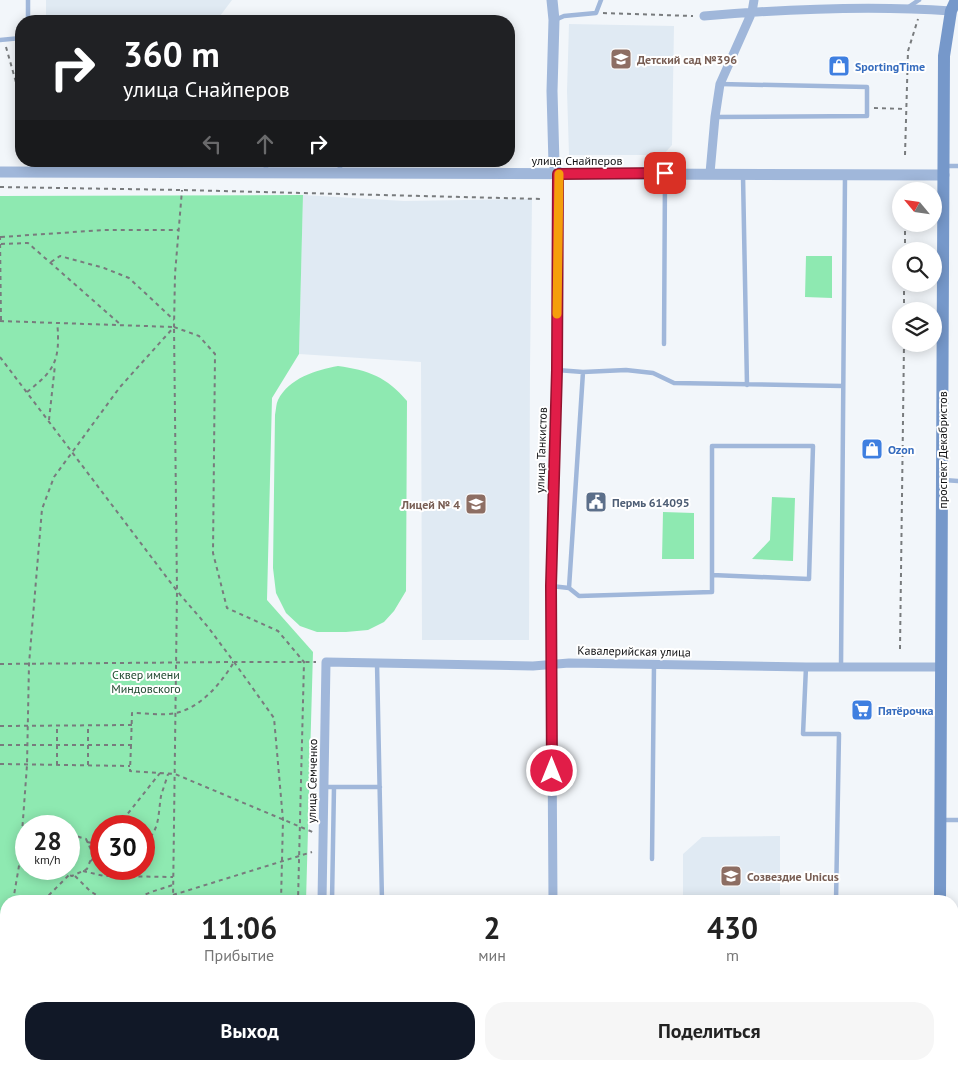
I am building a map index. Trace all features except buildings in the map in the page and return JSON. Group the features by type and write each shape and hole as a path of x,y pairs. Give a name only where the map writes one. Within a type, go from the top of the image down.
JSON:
{"main road":[{"name":"проспект Декабристов","path":"940,895 944,50 953,6"}],"street":[{"name":"улица Танкистов","path":"552,0 554,20 554,164 558,174 557,370 551,586 553,895"},
{"path":"710,174 720,84 752,12 754,0"},
{"path":"704,16 752,12 906,8 920,4 953,6"},
{"name":"улица Снайперов","path":"0,172 80,167 340,167 558,174 845,175 944,170"},
{"name":"Кавалерийская улица","path":"326,662 533,666 552,663 941,667"},
{"name":"улица Семченко","path":"322,895 329,787 326,662"}],"lane":[{"path":"28,0 28,15"},
{"path":"554,20 564,16 596,13 601,0"},
{"path":"2,40 15,39"},
{"path":"715,117 867,116 866,87 720,84"},
{"path":"944,170 958,166"},
{"path":"664,344 665,173"},
{"path":"743,174 748,384"},
{"path":"841,667 845,175"},
{"path":"557,370 583,372 626,370 653,374 674,383 843,386"},
{"path":"569,588 583,372"},
{"path":"551,586 569,588 579,596 712,592 712,575 712,446 814,446 809,579 712,575"},
{"path":"942,480 958,480"},
{"path":"377,662 382,895"},
{"path":"652,859 654,664"},
{"path":"806,667 803,734 839,734 836,895"},
{"path":"332,895 329,787 380,787"},
{"path":"940,820 958,820"},
{"path":"637,1070 789,1070"}],"path":[{"path":"905,155 908,51 920,4"},
{"path":"596,13 704,16"},
{"path":"2,40 15,81"},
{"path":"867,108 906,109"},
{"path":"0,187 540,199"},
{"path":"182,190 178,230 174,327 177,591 173,895 318,850"},
{"path":"178,230 104,230 1,236 0,321 174,327 199,336 216,354 213,554 226,608 278,631 304,662 298,895"},
{"path":"1,244 28,243 121,325"},
{"path":"51,262 60,256 104,268 129,278 175,320"},
{"path":"49,420 58,345 57,323"},
{"path":"23,815 28,745 29,664 42,510 54,478 72,452 120,387 174,327"},
{"path":"900,649 904,352"},
{"path":"0,357 177,591 208,627 274,718 283,820 281,895"},
{"path":"27,392 46,376 56,363"},
{"path":"234,662 223,679 208,695 192,706 176,713 132,713 130,772 175,774 318,835"},
{"path":"0,664 326,662"},
{"path":"0,726 132,724"},
{"path":"57,725 57,765"},
{"path":"88,725 88,765"},
{"path":"0,745 131,746"},
{"path":"0,764 130,766"},
{"path":"127,815 160,773"},
{"path":"155,829 168,774"},
{"path":"80,837 86,839 93,854 87,869 80,872"},
{"path":"83,871 104,876 174,877"},
{"path":"15,895 17,880"},
{"path":"49,895 64,880"},
{"path":"79,880 96,895"},
{"path":"144,895 173,886"}],"shaded area":[{"path":"46,0 232,0 221,15 46,15"},
{"name":"Детский сад №396","path":"569,24 674,26 672,145 663,155 569,155 567,91"},
{"path":"303,195 404,201 532,199 529,640 422,640 421,362 299,354"},
{"name":"Созвездие Unicus","path":"780,836 780,895 683,895 683,854 702,837"}],"green space":[{"name":"Сквер имени Миндовского","path":"303,195 299,354 272,398 267,600 313,652 306,895 0,895 0,196"},
{"path":"806,256 832,256 832,298 805,297"},
{"path":"338,366 359,370 384,380 407,401 406,591 394,611 384,622 368,630 317,632 300,626 286,613 276,593 273,568 275,415 278,400 289,386 304,376"},
{"path":"772,497 795,498 793,561 752,559 770,540"},
{"path":"663,512 694,513 694,559 662,559"}],"slow traffic":[{"path":"557,314 559,174"}],"place":[{"name":"Детский сад №396","path":"621,59"},
{"name":"SportingTime","path":"839,66"},
{"name":"Ozon","path":"872,449"},
{"name":"Пермь 614095","path":"596,502"},
{"name":"Лицей № 4","path":"476,504"},
{"name":"Пятёрочка","path":"862,710"},
{"name":"Созвездие Unicus","path":"731,876"}],"route":[{"path":"552,771 551,586 557,370 558,174 665,173"}]}
